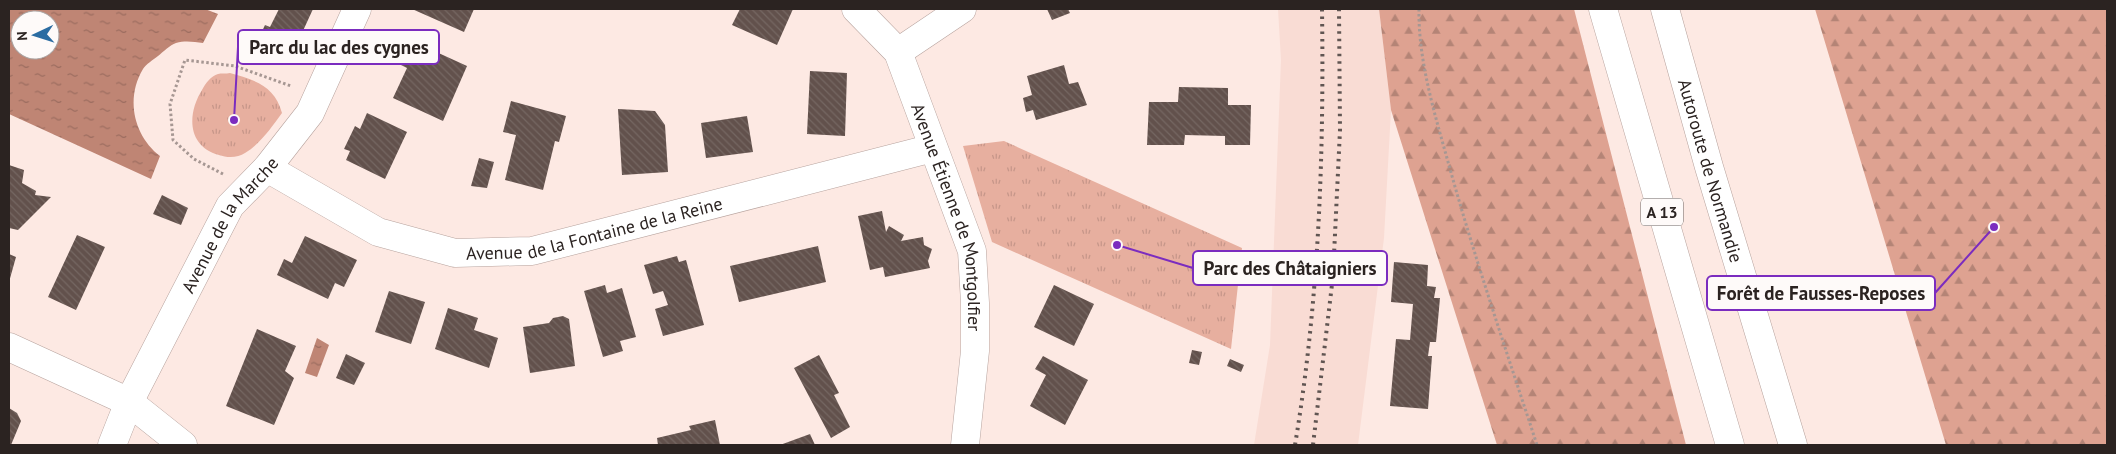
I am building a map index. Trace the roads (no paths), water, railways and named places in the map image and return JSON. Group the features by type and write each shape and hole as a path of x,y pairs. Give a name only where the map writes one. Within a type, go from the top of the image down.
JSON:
{"main road":[{"name":"Avenue de la Marche","path":"112,445 129,402 230,206 258,177 310,113 357,9"},
{"name":"Avenue Étienne de Montgolfier","path":"856,9 898,52 972,251 975,351 965,445"},
{"path":"898,52 962,9"},
{"name":"A 13","path":"1603,9 1730,445"},
{"name":"Autoroute de Normandie","path":"1665,9 1709,167 1793,445"},
{"name":"Avenue de la Fontaine de la Reine","path":"258,177 378,232 455,253 532,250 933,148"},
{"path":"9,347 129,402 183,445"}],"water":[{"path":"9,9 205,9 218,14 203,43 183,42 171,45 146,65 137,81 134,92 134,104 138,128 151,148 160,156 151,179 9,114"},
{"path":"317,338 329,345 317,377 305,373"}],"railway":[{"path":"1295,445 1310,337 1315,282 1321,173 1322,9"},
{"path":"1313,445 1333,276 1340,130 1339,9"}],"place":[{"name":"Parc du lac des cygnes","path":"234,120"},
{"name":"Forêt de Fausses-Reposes","path":"1994,227"},
{"name":"Parc des Châtaigniers","path":"1117,245"}]}
